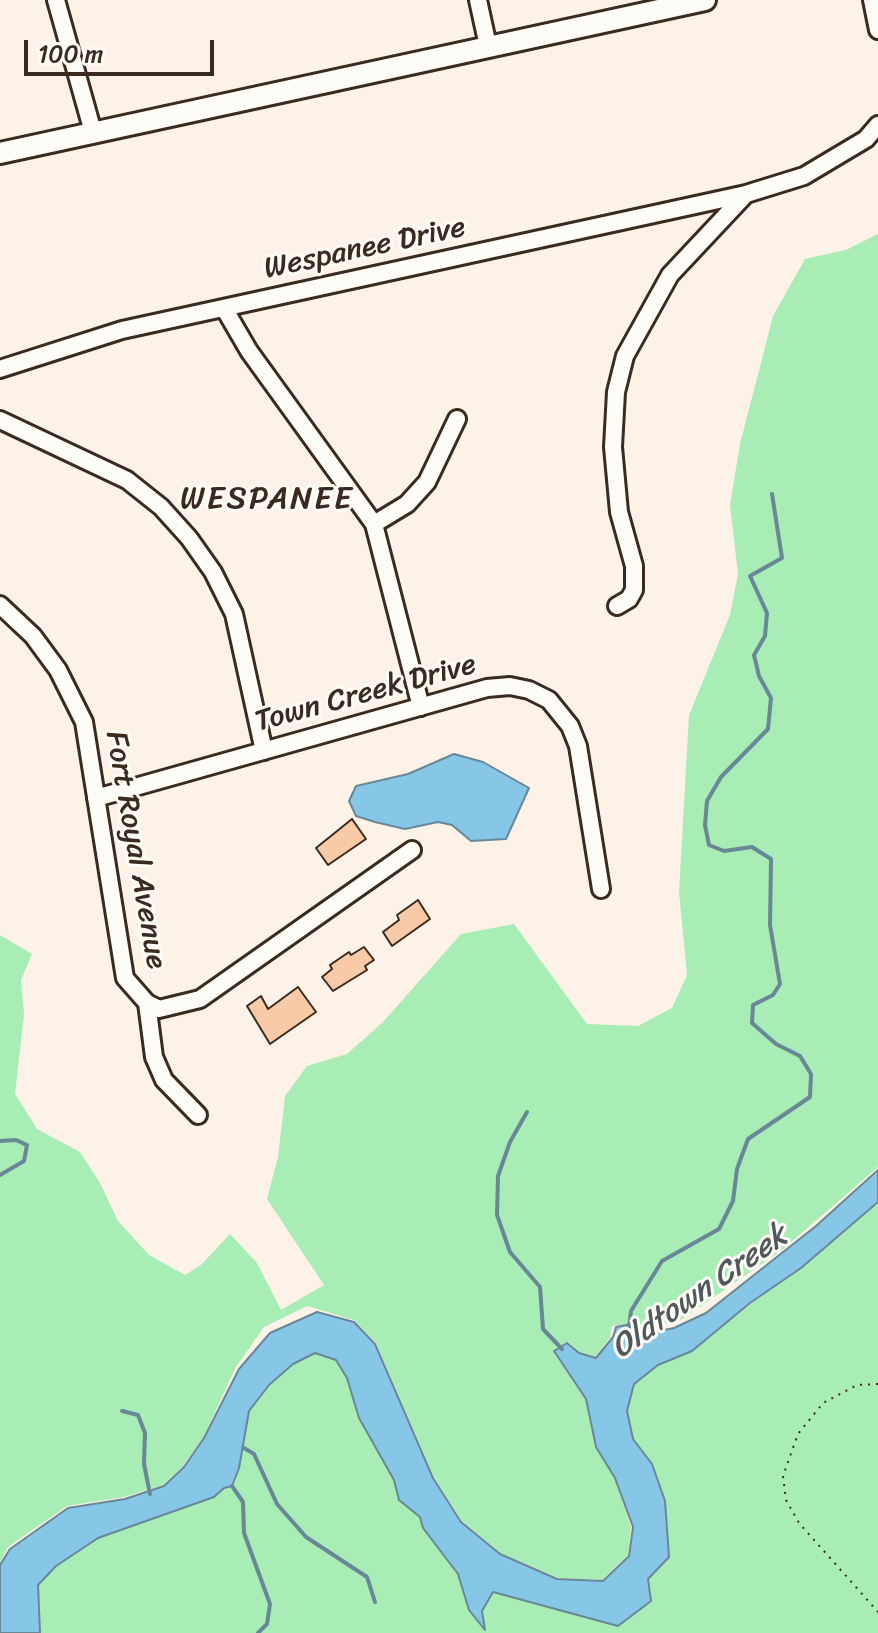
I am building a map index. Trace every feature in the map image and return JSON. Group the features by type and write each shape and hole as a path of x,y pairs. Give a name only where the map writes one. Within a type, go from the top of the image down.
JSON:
{"main road":[{"path":"0,153 705,0"}],"street":[{"path":"56,0 93,132"},
{"path":"478,0 488,46"},
{"path":"872,0 878,30"},
{"name":"Wespanee Drive","path":"0,369 122,330 746,194 804,176 866,139 878,125"},
{"path":"617,606 629,599 634,590 634,566 619,512 613,447 616,392 625,356 670,275 746,194"},
{"path":"224,308 249,351 374,524 421,707"},
{"path":"374,524 407,504 427,482 457,419"},
{"path":"0,420 127,480 161,507 189,538 213,572 234,614 264,751"},
{"name":"Fort Royal Avenue","path":"0,605 33,636 72,695 84,722 125,978 147,1003 159,1009 200,999 412,850"},
{"name":"Town Creek Drive","path":"96,798 487,688 510,686 529,690 562,712 578,746 601,889"},
{"path":"147,1003 154,1057 164,1080 198,1115"}],"path":[{"path":"878,1384 857,1385 823,1403 798,1434 783,1476 786,1500 799,1523 878,1612"}],"green space":[{"path":"878,234 878,1167 782,1250 682,1319 644,1329 633,1323 612,1326 610,1337 596,1357 579,1352 568,1342 553,1351 585,1399 595,1447 615,1478 631,1527 628,1555 602,1580 558,1578 500,1553 462,1521 434,1477 376,1343 354,1320 307,1306 264,1327 236,1367 203,1438 182,1467 163,1485 124,1497 67,1506 8,1547 0,1562 0,935 32,954 21,980 24,1014 15,1094 37,1129 80,1152 100,1183 118,1221 149,1255 185,1275 201,1265 230,1234 257,1263 281,1310 324,1285 267,1199 278,1157 285,1096 307,1066 347,1054 383,1022 461,934 514,924 587,1024 638,1026 672,1008 687,975 679,892 689,715 730,615 738,574 730,505 740,444 773,316 805,259 846,250"},
{"path":"878,1202 878,1633 40,1633 38,1585 56,1566 98,1538 214,1497 239,1468 249,1411 269,1385 293,1364 315,1353 336,1360 347,1378 359,1418 394,1480 399,1500 420,1517 423,1528 434,1537 463,1584 619,1625 648,1579 652,1464 633,1439 627,1411 634,1384 658,1365 692,1351"}],"water":[{"path":"454,754 483,762 529,788 506,839 471,841 452,825 438,822 405,829 356,816 349,801 356,786 408,774"},
{"path":"878,1170 878,1202 801,1268 750,1303 692,1351 658,1365 634,1384 627,1411 633,1439 652,1464 665,1501 669,1557 648,1579 651,1601 618,1626 493,1592 482,1611 485,1630 469,1610 458,1574 423,1528 420,1517 399,1500 394,1480 359,1418 347,1378 336,1360 315,1353 293,1364 269,1385 249,1411 239,1468 232,1486 224,1488 214,1497 98,1538 56,1566 38,1585 40,1633 0,1633 0,1565 10,1549 68,1508 125,1499 164,1486 184,1467 204,1438 239,1369 270,1333 317,1312 354,1322 375,1344 433,1478 461,1522 500,1554 557,1579 603,1581 629,1556 633,1527 615,1478 596,1447 586,1399 554,1351 567,1343 579,1353 596,1358 613,1337 616,1327 631,1324 649,1333 674,1328 706,1313 816,1226"}],"building":[{"path":"352,819 366,839 328,865 316,848"},
{"path":"418,900 430,919 392,946 383,932 399,920 397,915"},
{"path":"364,947 374,960 365,966 367,970 333,991 322,977 332,969 330,965 349,952 351,955"},
{"path":"298,987 316,1012 270,1044 247,1006 261,996 268,1009"}],"waterway":[{"name":"Oldtown Creek","path":"629,1327 631,1311 662,1261 719,1229 733,1201 737,1169 748,1139 810,1097 811,1074 800,1056 776,1044 752,1023 753,1005 773,995 780,984 770,925 771,859 752,847 724,851 709,845 705,825 707,801 721,777 768,729 771,698 759,676 754,655 765,636 767,613 750,576 782,558 772,494"},
{"path":"527,1112 510,1142 498,1176 497,1215 510,1252 540,1287 543,1329 562,1349"},
{"path":"0,1141 16,1140 27,1145 24,1161 0,1175"},
{"path":"122,1411 138,1415 145,1433 144,1464 150,1494"},
{"path":"244,1448 254,1454 277,1504 306,1537 367,1577 375,1602"},
{"path":"232,1486 243,1502 244,1533 270,1604 267,1624 258,1633"}],"district":[{"name":"WESPANEE","path":"267,500"}]}
